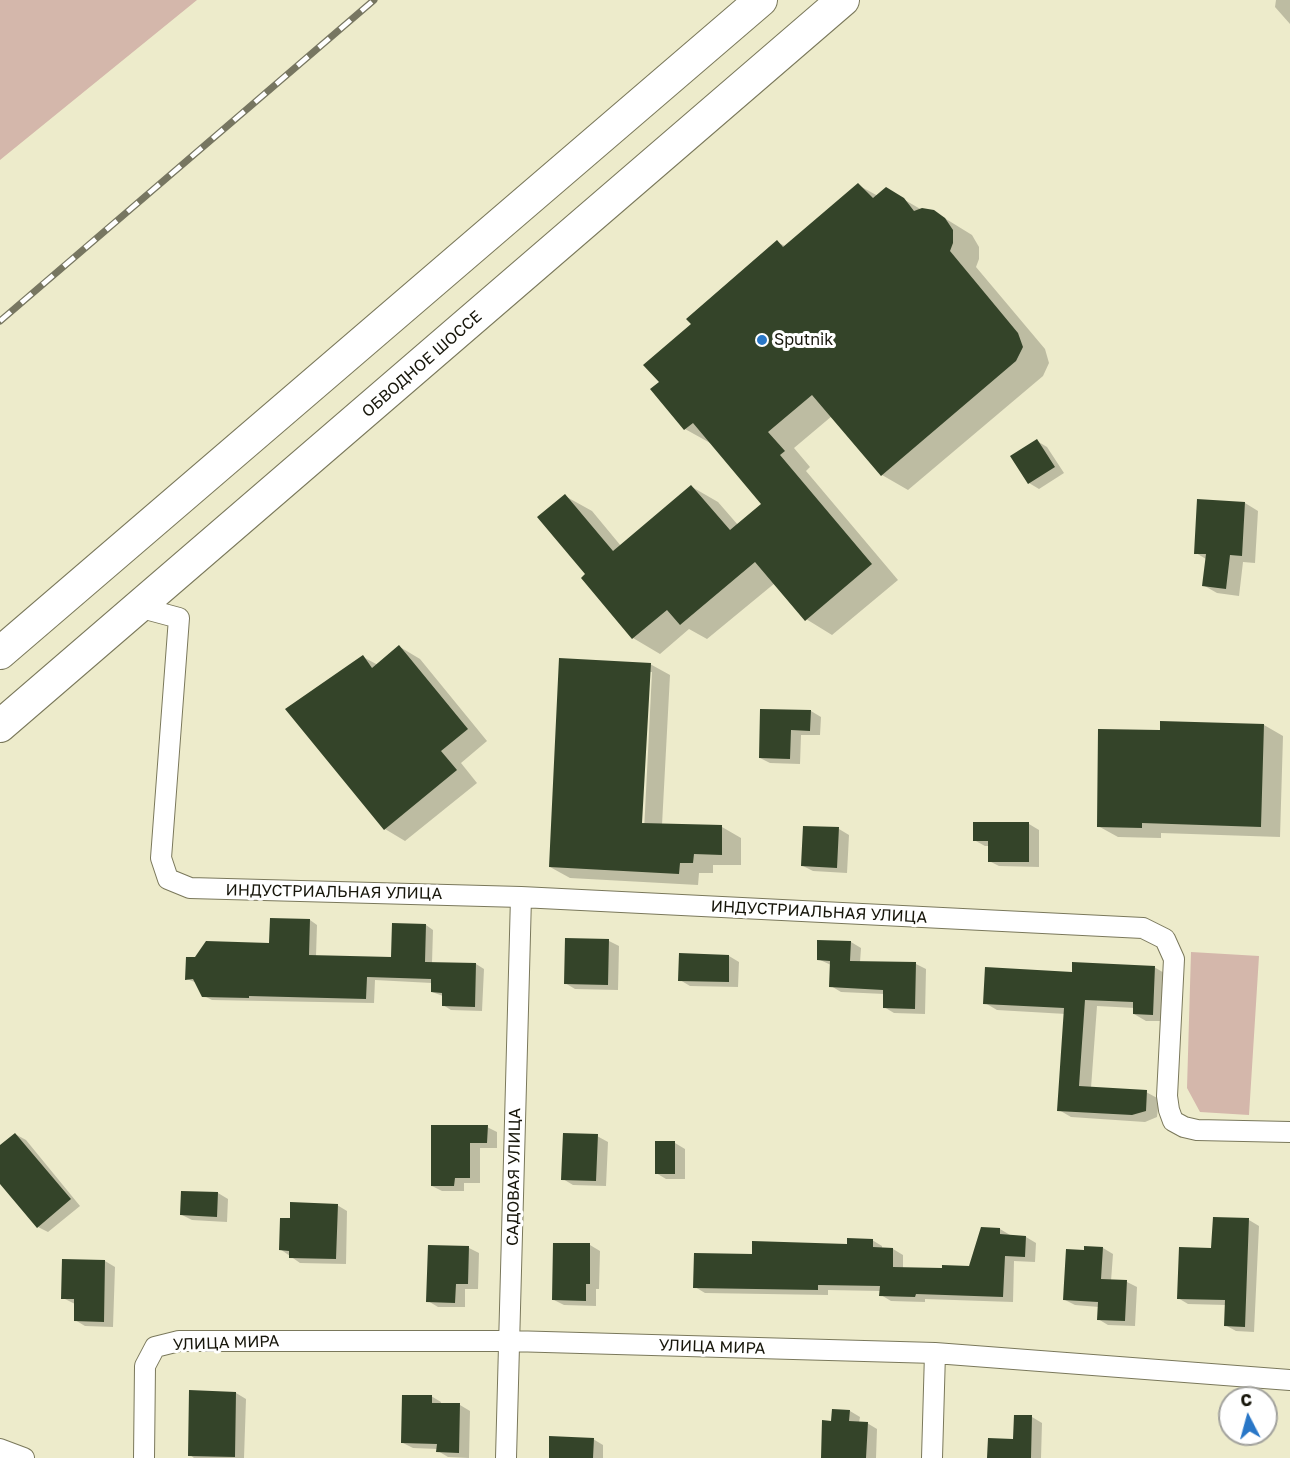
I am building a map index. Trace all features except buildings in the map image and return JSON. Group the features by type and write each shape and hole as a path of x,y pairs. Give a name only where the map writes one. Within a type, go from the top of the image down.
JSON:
{"main road":[{"path":"0,653 761,0"},
{"name":"ОБВОДНОЕ ШОССЕ","path":"0,726 843,0"}],"street":[{"name":"ИНДУСТРИАЛЬНАЯ УЛИЦА","path":"138,607 179,618 161,858 168,879 190,888 521,897 1143,928 1165,939 1174,959 1167,1096 1173,1121 1197,1130 1290,1132"},
{"name":"САДОВАЯ УЛИЦА","path":"506,1458 521,897"},
{"name":"УЛИЦА МИРА","path":"144,1458 145,1366 155,1347 178,1341 510,1341 935,1353 1290,1380"},
{"path":"932,1458 935,1353"},
{"path":"0,1449 24,1458"}],"shaded area":[{"path":"0,0 197,0 0,160"},
{"path":"1191,952 1259,956 1249,1115 1200,1112 1187,1088"}],"railway":[{"path":"0,321 374,0"}],"place":[{"name":"Sputnik","path":"762,340"}]}
